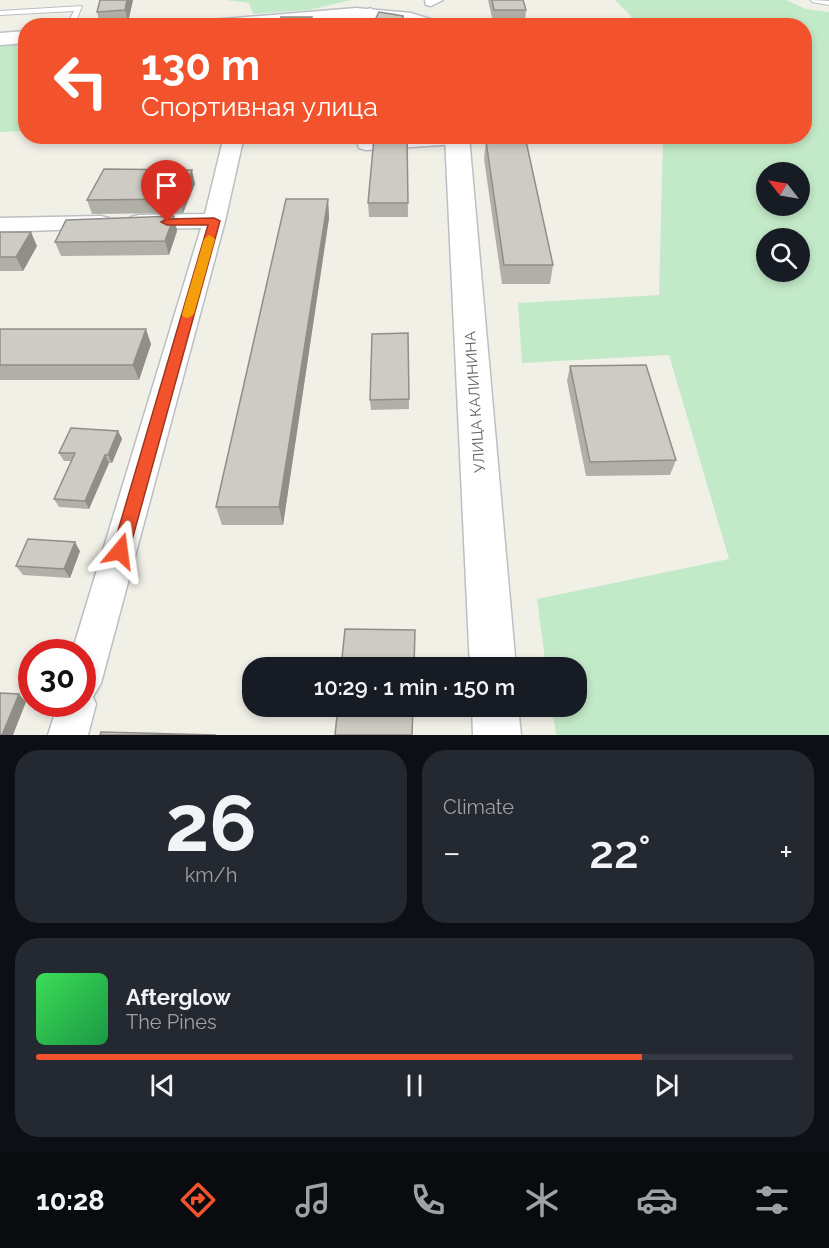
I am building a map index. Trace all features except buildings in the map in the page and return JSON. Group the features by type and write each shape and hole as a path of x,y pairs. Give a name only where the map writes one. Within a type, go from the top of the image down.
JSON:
{"main road":[{"path":"372,14 407,0"},
{"path":"427,1 441,6 439,18"},
{"path":"304,18 347,12 396,14 417,18"},
{"path":"0,39 18,38"},
{"name":"УЛИЦА КАЛИНИНА","path":"457,144 492,657"},
{"path":"496,717 497,735"}],"street":[{"path":"95,639 214,221 232,144"},
{"path":"0,225 214,221"},
{"path":"68,735 73,717"}],"lane":[{"path":"815,0 829,3"},
{"path":"0,13 79,8 74,18"}],"green space":[{"path":"225,0 351,0 309,10 253,14 249,3"},
{"path":"615,0 786,0 806,9 829,12 829,735 556,735 553,717 587,717 587,657 545,657 537,599 729,559 669,355 522,363 518,303 659,295 663,144 812,144 812,18 631,18"},
{"path":"18,45 18,131 0,132 0,46"}],"slow traffic":[{"path":"188,314 209,239"}],"route":[{"path":"120,551 214,221 167,222"}]}
